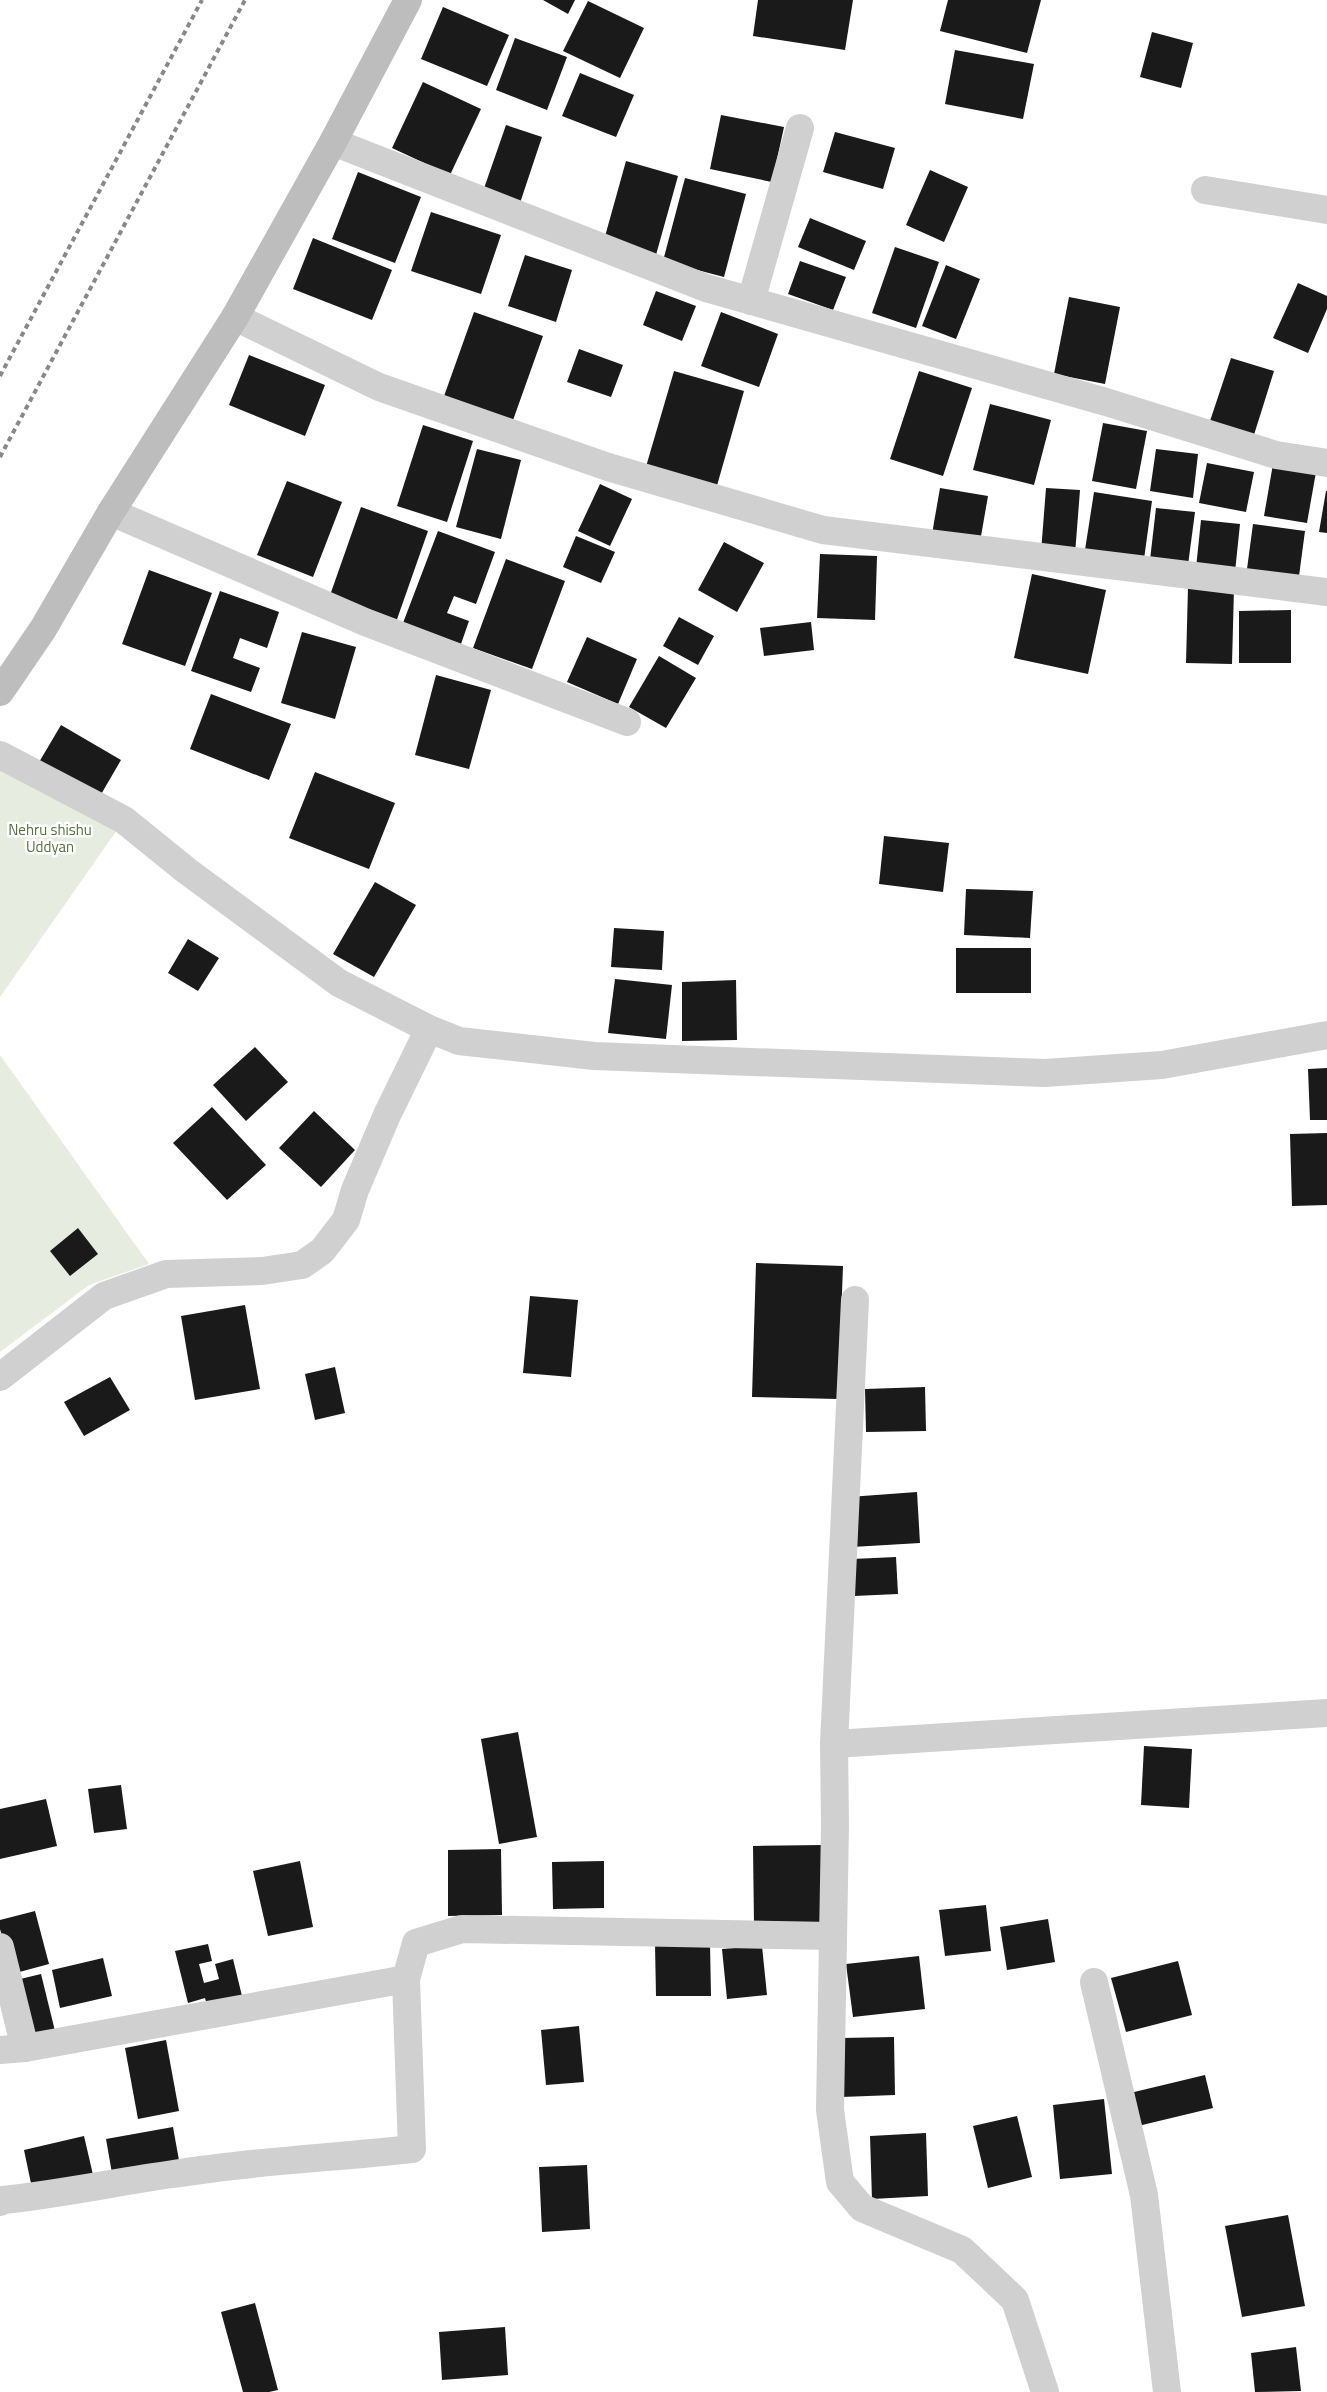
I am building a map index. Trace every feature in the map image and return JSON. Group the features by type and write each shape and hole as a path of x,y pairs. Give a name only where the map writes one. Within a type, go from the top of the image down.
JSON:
{"street":[{"path":"0,692 43,629 111,512 235,317 408,0"},
{"path":"750,301 800,128"},
{"path":"332,142 706,288 1106,402 1276,455 1327,463"},
{"path":"1205,190 1327,210"},
{"path":"235,317 379,387 608,467 823,530 1327,592"},
{"path":"111,512 365,622 627,722"},
{"path":"0,756 124,820 187,871 339,983 429,1029 459,1041 594,1056 1045,1074 1162,1065 1327,1035"},
{"path":"0,1377 104,1296 166,1274 262,1271 302,1265 322,1251 346,1220 355,1190 387,1115 429,1029"},
{"path":"854,1300 834,1744 835,1825 830,2110 840,2182 862,2208 962,2250 1015,2300 1045,2392"},
{"path":"834,1744 1327,1713"},
{"path":"0,2202 183,2172 277,2161 412,2149 406,1979 416,1943 462,1929 833,1936"},
{"path":"0,1947 12,2049 406,1979"},
{"path":"1094,1982 1144,2195 1167,2392"}],"green space":[{"name":"Nehru shishu Uddyan","path":"0,755 124,820 0,997"},
{"path":"0,1055 149,1264 89,1285 0,1352"}],"building":[{"path":"543,0 575,0 568,14"},
{"path":"758,0 853,0 845,50 753,36"},
{"path":"948,0 1041,0 1027,53 940,31"},
{"path":"588,1 644,28 620,78 563,51"},
{"path":"443,7 509,35 487,86 421,59"},
{"path":"1152,32 1193,43 1181,88 1140,77"},
{"path":"515,38 567,57 547,110 496,90"},
{"path":"955,50 1034,64 1023,119 945,104"},
{"path":"580,73 634,95 616,137 562,116"},
{"path":"423,82 481,109 450,175 392,148"},
{"path":"721,115 784,127 772,182 710,169"},
{"path":"506,125 542,137 518,209 481,197"},
{"path":"835,132 895,148 883,189 823,172"},
{"path":"626,161 678,176 656,255 604,240"},
{"path":"930,170 968,187 944,242 906,225"},
{"path":"358,172 421,197 395,263 332,239"},
{"path":"685,178 746,194 724,277 663,261"},
{"path":"431,212 501,235 481,294 411,271"},
{"path":"810,218 866,241 854,270 798,247"},
{"path":"313,238 392,270 372,320 293,289"},
{"path":"895,247 939,262 916,328 872,313"},
{"path":"525,255 572,270 556,322 508,306"},
{"path":"800,261 846,277 833,310 788,294"},
{"path":"946,265 980,279 956,339 922,326"},
{"path":"1298,283 1327,296 1327,309 1308,353 1273,338"},
{"path":"656,291 696,306 682,341 643,325"},
{"path":"1069,297 1120,307 1105,384 1054,374"},
{"path":"474,312 543,336 512,423 443,399"},
{"path":"721,312 778,334 759,387 701,366"},
{"path":"579,349 623,365 611,397 567,382"},
{"path":"249,355 325,385 305,436 229,405"},
{"path":"1231,358 1274,371 1253,438 1209,424"},
{"path":"674,371 744,391 716,489 645,470"},
{"path":"919,371 972,388 943,476 890,459"},
{"path":"990,404 1051,420 1034,485 973,470"},
{"path":"1103,423 1147,431 1136,489 1092,481"},
{"path":"423,425 473,441 447,522 397,506"},
{"path":"477,449 521,460 501,539 456,527"},
{"path":"1156,449 1198,454 1193,498 1150,491"},
{"path":"1207,463 1254,472 1246,512 1199,503"},
{"path":"1273,464 1316,472 1307,523 1264,516"},
{"path":"287,481 342,502 313,577 257,555"},
{"path":"600,484 632,499 610,546 578,531"},
{"path":"940,488 988,496 980,542 932,534"},
{"path":"1046,488 1080,490 1075,554 1041,552"},
{"path":"1327,491 1327,533 1319,532"},
{"path":"1094,492 1152,501 1144,559 1085,550"},
{"path":"361,507 428,531 395,625 328,601"},
{"path":"1156,508 1195,512 1188,565 1150,560"},
{"path":"1201,520 1240,524 1235,572 1196,568"},
{"path":"1253,524 1305,531 1299,576 1247,569"},
{"path":"438,531 495,552 476,604 454,596 447,613 469,621 461,644 403,623"},
{"path":"576,536 615,552 601,583 563,567"},
{"path":"724,542 764,563 737,612 698,590"},
{"path":"820,554 877,556 875,620 817,618"},
{"path":"506,559 565,581 532,669 473,648"},
{"path":"149,570 212,593 185,666 122,644"},
{"path":"1032,574 1106,590 1088,674 1014,658"},
{"path":"1188,587 1234,588 1232,664 1186,663"},
{"path":"220,591 279,612 267,648 240,638 233,658 260,668 251,692 191,671"},
{"path":"1291,610 1291,663 1239,663 1239,611"},
{"path":"679,617 714,636 698,665 663,646"},
{"path":"811,622 814,650 764,656 760,628"},
{"path":"302,632 356,647 335,719 281,703"},
{"path":"587,637 637,659 618,704 567,682"},
{"path":"659,656 696,678 666,728 629,707"},
{"path":"436,675 491,690 469,769 415,755"},
{"path":"211,694 291,724 269,780 190,749"},
{"path":"61,725 121,760 96,803 35,769"},
{"path":"315,772 395,803 369,869 289,838"},
{"path":"884,836 949,843 943,892 879,884"},
{"path":"375,882 416,905 374,977 333,954"},
{"path":"966,889 1033,891 1030,938 964,935"},
{"path":"614,928 664,931 662,970 611,967"},
{"path":"188,939 219,958 198,991 168,973"},
{"path":"956,948 1031,948 1031,993 956,993"},
{"path":"615,979 672,985 666,1039 608,1033"},
{"path":"736,980 737,1040 682,1041 682,982"},
{"path":"255,1047 288,1082 246,1121 213,1085"},
{"path":"1327,1068 1327,1120 1310,1120 1308,1069"},
{"path":"212,1107 266,1165 227,1200 173,1143"},
{"path":"314,1111 355,1150 321,1187 279,1148"},
{"path":"1327,1133 1327,1205 1292,1206 1290,1134"},
{"path":"78,1228 98,1254 70,1276 50,1251"},
{"path":"756,1263 843,1266 838,1399 752,1397"},
{"path":"530,1296 578,1300 571,1377 523,1373"},
{"path":"245,1305 260,1389 195,1400 181,1316"},
{"path":"335,1367 345,1413 315,1420 305,1374"},
{"path":"110,1377 130,1410 84,1436 64,1402"},
{"path":"925,1387 926,1431 866,1432 865,1389"},
{"path":"917,1492 920,1543 852,1547 849,1497"},
{"path":"896,1557 898,1594 854,1596 852,1559"},
{"path":"518,1732 537,1837 499,1844 481,1739"},
{"path":"1144,1746 1192,1749 1189,1808 1141,1805"},
{"path":"121,1785 127,1829 94,1833 88,1789"},
{"path":"46,1799 57,1846 0,1859 0,1809"},
{"path":"823,1845 823,1924 754,1925 753,1846"},
{"path":"501,1849 502,1915 448,1916 448,1850"},
{"path":"300,1861 313,1927 268,1936 253,1871"},
{"path":"604,1861 604,1908 553,1909 552,1862"},
{"path":"986,1905 991,1951 945,1956 939,1910"},
{"path":"35,1911 49,1964 12,1974 0,1929 0,1920"},
{"path":"1048,1919 1055,1962 1007,1970 1000,1927"},
{"path":"710,1943 711,1996 656,1996 655,1944"},
{"path":"208,1944 212,1961 199,1964 204,1983 219,1979 215,1964 233,1959 242,1996 207,2005 205,1998 188,2003 175,1951"},
{"path":"762,1946 767,1995 727,1999 722,1949"},
{"path":"919,1956 925,2009 853,2017 846,1964"},
{"path":"103,1958 112,1996 60,2008 52,1970"},
{"path":"1178,1961 1192,2015 1126,2032 1111,1978"},
{"path":"41,1974 55,2031 26,2037 12,1981"},
{"path":"579,2026 584,2082 546,2085 541,2030"},
{"path":"894,2037 895,2095 841,2097 841,2038"},
{"path":"166,2040 179,2111 138,2119 125,2048"},
{"path":"1205,2075 1213,2108 1138,2126 1130,2093"},
{"path":"1104,2099 1112,2174 1060,2179 1053,2105"},
{"path":"1017,2116 1032,2177 988,2188 973,2126"},
{"path":"173,2127 180,2166 113,2179 106,2139"},
{"path":"926,2133 928,2196 872,2199 870,2136"},
{"path":"84,2136 94,2179 33,2193 24,2150"},
{"path":"587,2165 590,2229 542,2232 539,2167"},
{"path":"1288,2215 1305,2306 1242,2317 1225,2226"},
{"path":"255,2303 278,2390 269,2392 243,2392 221,2312"},
{"path":"505,2327 508,2375 442,2380 439,2332"},
{"path":"1296,2347 1301,2391 1255,2392 1251,2353"}],"railway":[{"path":"0,376 202,0"},
{"path":"0,457 245,0"}]}
